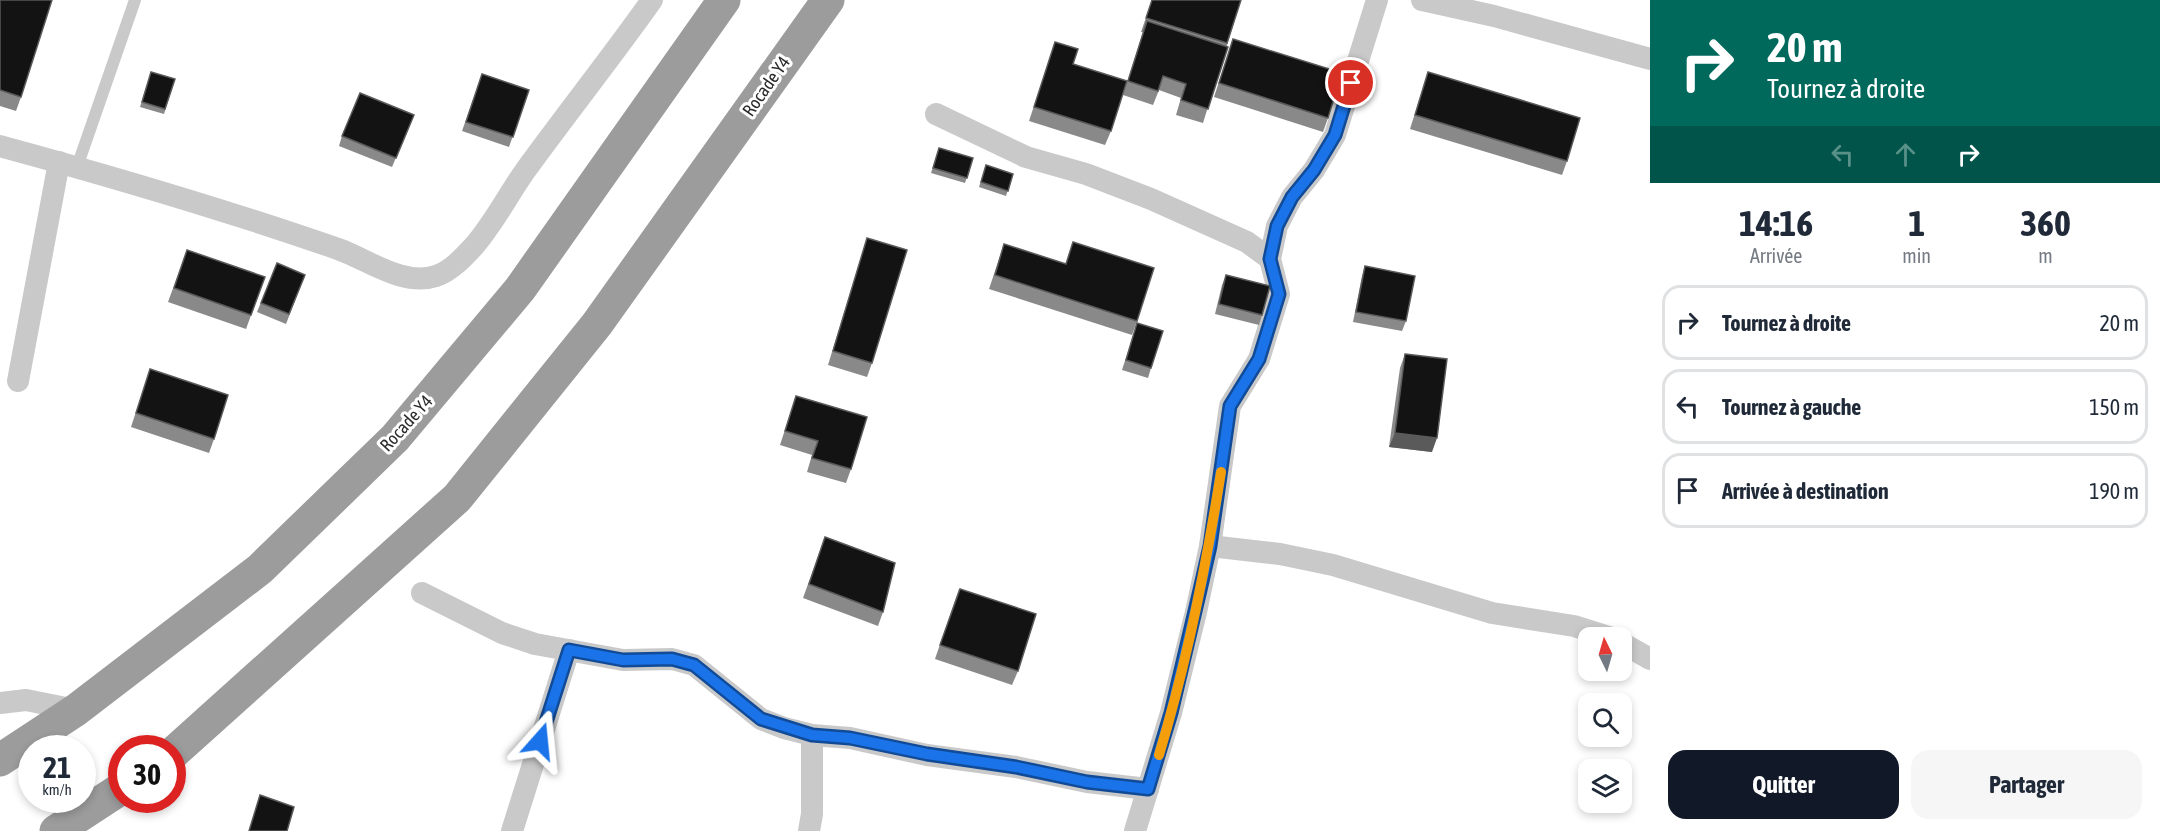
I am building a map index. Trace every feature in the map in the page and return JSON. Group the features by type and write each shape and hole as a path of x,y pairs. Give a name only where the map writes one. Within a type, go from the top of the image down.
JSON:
{"highway":[{"name":"Rocade Y4","path":"0,760 75,710 260,569 395,438 520,289 724,0"},
{"name":"Rocade Y4","path":"186,741 457,498 597,324 828,0"},
{"path":"56,831 108,797"}],"street":[{"path":"0,146 134,182 290,232 351,253 399,276 435,277 456,265 476,243 524,172 652,0"},
{"path":"1135,831 1171,713 1210,546 1230,406 1259,359 1279,294 1270,259 1277,226 1292,197 1314,170 1335,135 1377,0"},
{"path":"1422,0 1494,16 1650,59"},
{"path":"936,114 1026,157 1086,174 1151,199 1247,243 1270,259"},
{"path":"18,381 68,165"},
{"path":"1210,546 1280,554 1333,565 1492,613 1578,627"},
{"path":"422,593 502,633 535,644 623,660 672,659 694,665 761,719 812,735 850,738 1087,782 1148,789"},
{"path":"1632,649 1650,659"},
{"path":"512,831 569,650"},
{"path":"0,703 26,700 75,710"},
{"path":"809,831 812,814 812,735"}],"lane":[{"path":"68,165 135,0"}],"building":[{"path":"0,0 52,0 21,97 0,90"},
{"path":"1152,0 1241,0 1227,43 1146,18"},
{"path":"1147,21 1228,47 1208,109 1181,100 1186,84 1163,76 1158,91 1128,81"},
{"path":"1233,39 1342,73 1328,118 1219,83"},
{"path":"1055,42 1078,49 1073,64 1127,81 1111,131 1034,107"},
{"path":"151,72 175,79 165,109 142,102"},
{"path":"1428,72 1580,118 1567,161 1415,115"},
{"path":"482,74 529,90 513,137 466,122"},
{"path":"360,93 414,115 396,158 342,136"},
{"path":"939,148 973,158 967,178 933,168"},
{"path":"986,165 1013,174 1008,191 981,182"},
{"path":"867,238 907,250 872,363 833,351"},
{"path":"1073,242 1154,268 1137,321 995,275 1004,244 1066,264"},
{"path":"187,250 265,277 251,315 174,288"},
{"path":"277,263 305,275 289,314 261,303"},
{"path":"1365,266 1415,276 1406,321 1356,312"},
{"path":"1226,275 1270,286 1262,315 1219,304"},
{"path":"1137,323 1163,331 1151,368 1126,360"},
{"path":"1405,354 1447,359 1437,438 1395,433"},
{"path":"150,369 228,395 214,439 136,413"},
{"path":"796,396 867,417 851,469 812,458 818,441 785,431"},
{"path":"825,537 895,563 883,612 809,584"},
{"path":"960,589 1036,614 1018,671 940,645"},
{"path":"260,795 294,807 287,831 249,831"}],"slow traffic":[{"path":"1159,755 1196,612 1210,546 1221,472"}],"route":[{"path":"540,741 569,650 623,660 672,659 694,665 761,719 812,735 850,738 1087,782 1148,789 1171,713 1210,546 1230,406 1259,359 1279,294 1270,259 1277,226 1292,197 1314,170 1335,135 1351,83"}]}
